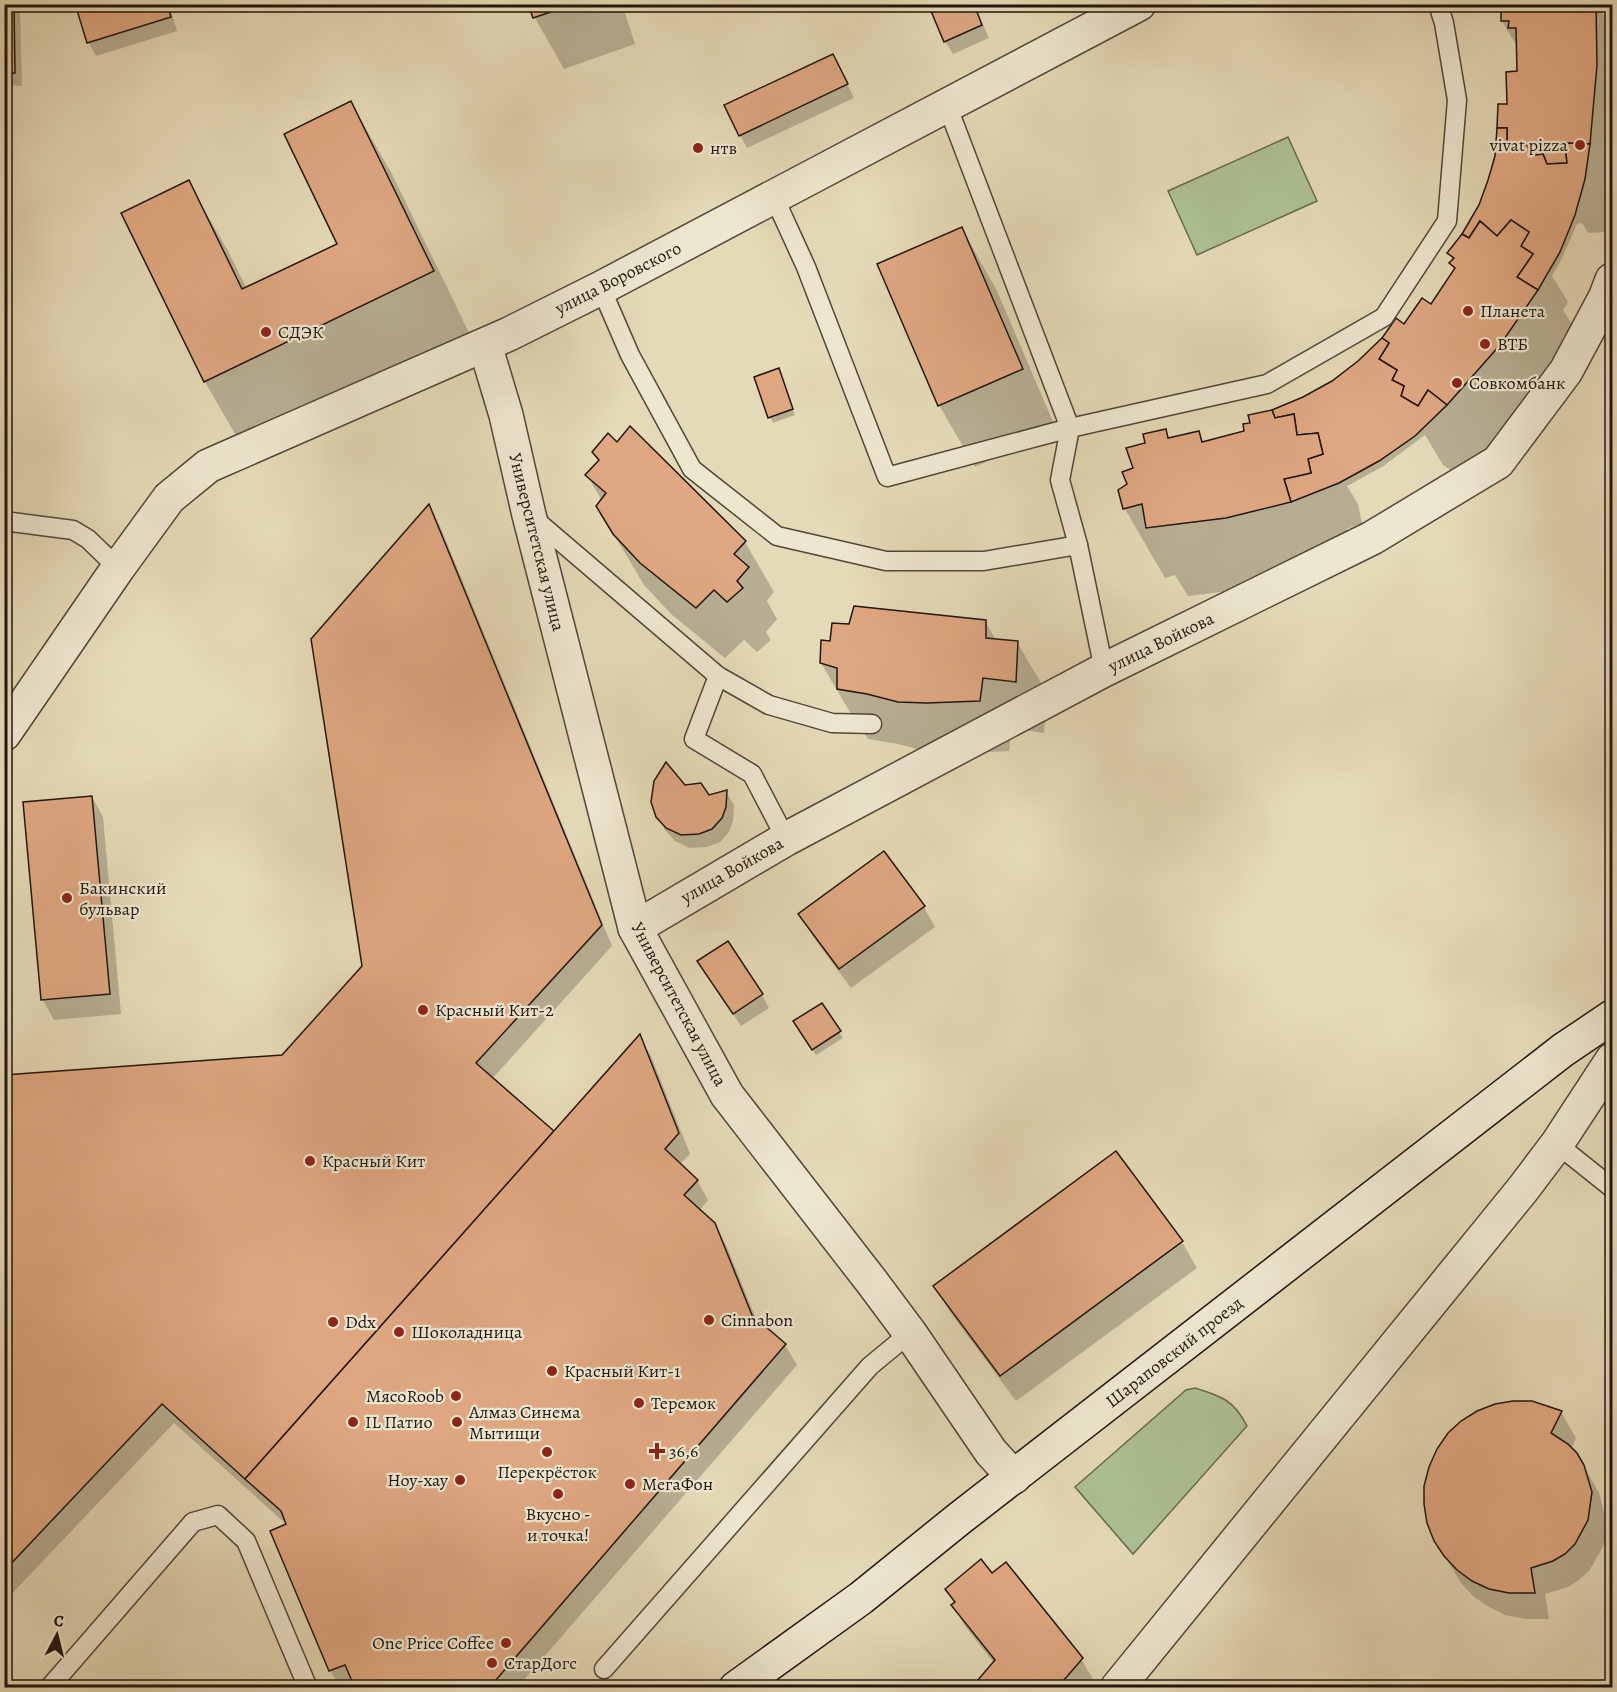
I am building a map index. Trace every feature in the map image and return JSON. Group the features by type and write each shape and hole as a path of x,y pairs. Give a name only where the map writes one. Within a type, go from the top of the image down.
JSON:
{"street":[{"name":"улица Воровского","path":"4,734 169,498 208,466 485,345 601,288 1139,4"},
{"name":"улица Войкова","path":"635,928 786,839 1104,670 1372,538 1498,462 1566,371 1612,280"},
{"name":"Университетская улица","path":"485,345 506,415 529,515 635,928 727,1095 910,1333 991,1452 1014,1477"},
{"name":"Шараповский проезд","path":"736,1688 861,1598 1563,1050 1612,1017"},
{"path":"1117,1688 1523,1189 1557,1144 1612,1060"}],"lane":[{"path":"774,197 806,267 887,477 1070,428 1266,384 1384,317 1448,221 1457,100 1444,23 1438,4"},
{"path":"946,105 1070,428 1060,480 1078,545 1104,670"},
{"path":"601,288 630,355 692,469 777,536 886,561 984,561 1078,545"},
{"path":"529,515 718,676 769,705 832,723 872,724"},
{"path":"4,521 73,530 88,539 118,568"},
{"path":"718,676 694,739 752,774 786,839"},
{"path":"1557,1144 1612,1188"},
{"path":"604,1669 870,1366 910,1333"},
{"path":"49,1688 194,1522 218,1515 246,1541 308,1688"}],"green space":[{"path":"1288,137 1317,201 1197,255 1168,191"},
{"path":"1195,1388 1226,1400 1237,1410 1247,1426 1133,1554 1075,1487 1186,1390"}],"building":[{"path":"4,4 14,4 15,73 4,73"},
{"path":"83,4 167,4 171,17 87,43 76,7"},
{"path":"528,4 574,4 533,18"},
{"path":"928,4 974,4 982,25 944,42"},
{"path":"1501,4 1596,4 1597,65 1590,144 1565,143 1567,163 1547,164 1543,154 1530,156 1528,145 1507,147 1507,128 1497,128 1498,104 1507,104 1506,72 1517,71 1516,28 1508,28 1509,21 1501,21"},
{"path":"833,54 848,84 739,136 724,105"},
{"path":"351,101 434,271 204,382 121,213 189,180 242,289 337,244 284,134"},
{"path":"1497,128 1507,128 1507,147 1528,145 1530,156 1543,154 1547,164 1567,163 1565,143 1590,144 1585,179 1575,215 1560,252 1538,290 1517,277 1533,254 1521,246 1529,232 1511,220 1497,236 1480,221 1469,238 1462,234 1479,205 1488,180 1495,156"},
{"name":"Планета","path":"1511,220 1529,232 1521,246 1533,254 1517,277 1538,290 1500,345 1447,405 1428,390 1418,406 1401,396 1404,386 1392,380 1397,370 1379,359 1389,343 1382,338 1396,318 1404,324 1422,298 1431,304 1455,268 1449,263 1454,258 1447,253 1462,234 1469,238 1480,221 1497,236"},
{"path":"962,227 1023,369 938,406 877,264"},
{"path":"1382,338 1389,343 1379,359 1397,370 1392,380 1404,386 1401,396 1418,406 1428,390 1447,405 1415,436 1379,461 1339,483 1291,502 1284,479 1311,473 1308,459 1323,454 1318,433 1297,435 1294,414 1275,418 1272,410 1332,381"},
{"path":"779,368 793,409 768,418 754,377"},
{"path":"1272,410 1275,418 1294,414 1297,435 1318,433 1323,454 1308,459 1311,473 1284,479 1291,502 1226,518 1146,528 1142,504 1123,509 1118,490 1127,484 1122,472 1133,468 1126,448 1145,443 1143,434 1166,429 1168,438 1199,431 1202,442 1244,431 1243,424 1250,423 1248,415"},
{"path":"630,426 746,541 734,554 749,567 737,581 743,588 727,602 714,590 696,608 640,563 613,534 596,506 606,493 585,475 599,460 592,452 608,433 617,442"},
{"name":"Красный Кит-2","path":"429,504 602,925 476,1063 554,1131 245,1479 162,1404 4,1571 4,1075 282,1055 362,966 311,639"},
{"path":"854,606 986,620 986,638 1018,641 1016,682 983,678 980,701 898,702 837,689 837,668 820,663 821,640 830,641 832,623 849,624"},
{"path":"666,762 685,785 701,783 709,795 727,790 726,807 722,818 712,829 699,834 681,835 666,828 656,817 651,802 654,781"},
{"name":"Бакинский бульвар","path":"92,796 110,994 41,1000 23,802"},
{"path":"884,851 925,906 839,969 798,914"},
{"path":"728,941 763,994 733,1014 697,961"},
{"path":"822,1003 841,1031 812,1050 793,1021"},
{"name":"Красный Кит-1","path":"640,1034 679,1133 665,1149 698,1180 684,1195 715,1223 752,1315 786,1344 489,1688 355,1688 345,1665 329,1671 270,1531 286,1524 281,1511 245,1479"},
{"path":"1116,1151 1183,1241 1000,1376 933,1286"},
{"path":"1532,1401 1562,1411 1551,1433 1577,1453 1584,1465 1592,1492 1588,1520 1575,1544 1553,1561 1531,1568 1535,1593 1509,1593 1489,1589 1472,1581 1457,1570 1434,1541 1427,1523 1424,1504 1424,1486 1429,1467 1448,1433 1477,1411 1495,1404"},
{"path":"981,1559 992,1573 1006,1562 1083,1658 1057,1688 971,1688 995,1660 951,1605 955,1602 945,1589"}],"place":[{"name":"vivat pizza","path":"1580,145"},
{"name":"нтв","path":"698,148"},
{"name":"Планета","path":"1468,311"},
{"name":"СДЭК","path":"266,332"},
{"name":"ВТБ","path":"1485,344"},
{"name":"Совкомбанк","path":"1457,383"},
{"name":"Бакинский бульвар","path":"67,898"},
{"name":"Красный Кит-2","path":"423,1010"},
{"name":"Красный Кит","path":"310,1161"},
{"name":"Cinnabon","path":"709,1320"},
{"name":"Ddx","path":"333,1322"},
{"name":"Шоколадница","path":"399,1332"},
{"name":"Красный Кит-1","path":"552,1371"},
{"name":"МясоRoob","path":"456,1396"},
{"name":"Теремок","path":"639,1403"},
{"name":"IL Патио","path":"353,1422"},
{"name":"Алмаз Синема Мытищи","path":"457,1422"},
{"name":"36,6","path":"657,1451"},
{"name":"Перекрёсток","path":"547,1452"},
{"name":"Ноу-хау","path":"460,1480"},
{"name":"МегаФон","path":"630,1484"},
{"name":"Вкусно - и точка!","path":"558,1494"},
{"name":"One Price Coffee","path":"506,1643"},
{"name":"СтарДогс","path":"492,1663"}]}
